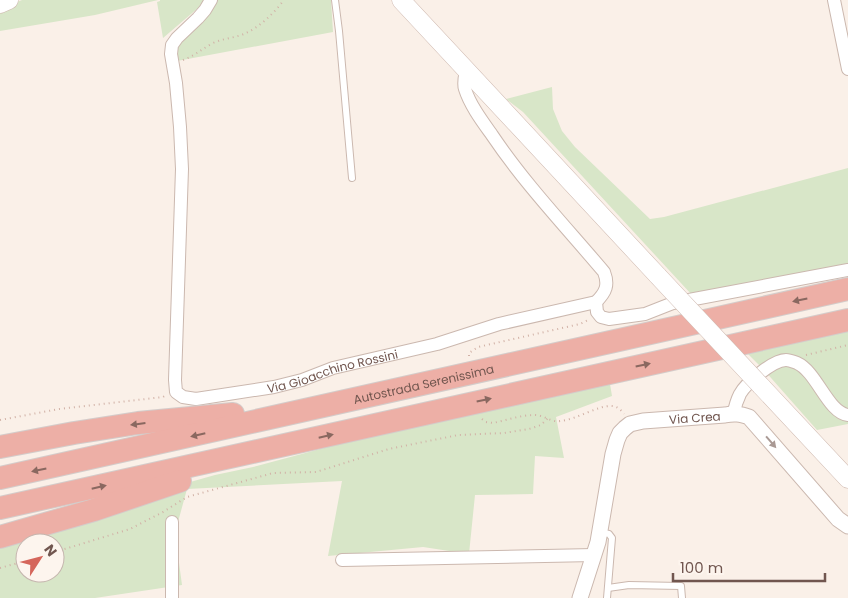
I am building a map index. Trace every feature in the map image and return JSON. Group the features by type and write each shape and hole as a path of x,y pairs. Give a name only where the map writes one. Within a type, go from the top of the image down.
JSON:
{"highway":[{"name":"Autostrada Serenissima","path":"0,478 848,289"},
{"path":"0,447 74,433 138,424 256,411 668,321 753,310"},
{"path":"0,508 848,320"},
{"path":"0,537 94,510 205,472 234,466 296,442"}],"main road":[{"path":"0,4 9,0"},
{"path":"401,0 848,479"}],"street":[{"path":"834,0 848,69"},
{"path":"176,392 182,169 176,83 170,54 172,45 177,38 198,18 208,3"},
{"path":"466,70 464,88 486,127 520,173 604,272 608,282 597,308 601,317 609,319 645,314 674,303 848,270"},
{"name":"Via Gioacchino Rossini","path":"176,392 182,397 196,399 274,387 302,380 333,368 437,344 499,324 597,308"},
{"path":"734,413 741,392 762,370 785,360 800,365 837,410 848,415"},
{"name":"Via Crea","path":"630,424 643,421 734,413 750,417 838,519 848,526"},
{"path":"580,598 594,555 612,454 620,433 630,424"},
{"path":"172,522 172,598"},
{"path":"342,560 594,555"}],"lane":[{"path":"335,0 340,31 352,178"},
{"path":"599,532 609,534 612,538 607,598"},
{"path":"608,588 628,585 681,586 682,598"}],"path":[{"path":"172,60 183,60 192,57 213,44 245,33 264,21 284,0"},
{"path":"469,358 469,353 478,347 580,324 597,308"},
{"path":"792,362 801,356 848,345"},
{"path":"0,420 69,408 163,397 176,392"},
{"path":"482,419 493,423 536,415 558,422 569,420 602,407 613,406 620,409 630,424"},
{"path":"65,549 130,529 187,497 273,473 316,472 389,449 458,435 504,434 529,429 541,425 548,418"},
{"path":"0,568 15,564"}],"green space":[{"path":"22,0 158,0 95,15 0,31 0,9"},
{"path":"160,0 204,0 198,8 163,38 157,2"},
{"path":"215,0 331,0 333,32 177,61 175,50"},
{"path":"552,87 553,109 562,131 575,147 650,219 664,217 848,168 848,270 692,295 523,112 506,99"},
{"path":"848,328 848,424 817,430 746,352"},
{"path":"610,384 612,396 556,417 564,458 535,456 533,494 475,495 469,554 423,547 328,556 342,481 187,489 175,533 182,585 95,598 0,598 0,536 215,475 253,467 365,437"}]}
